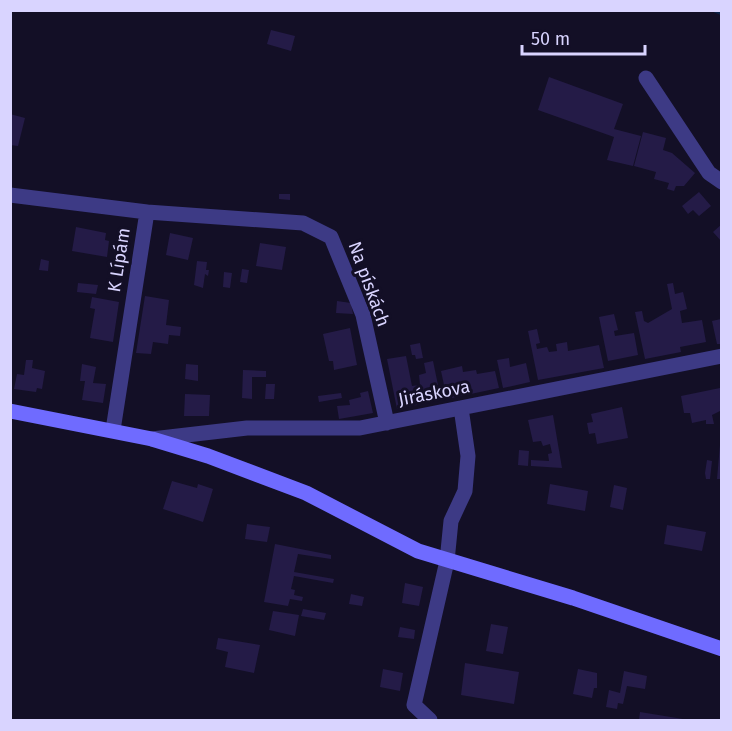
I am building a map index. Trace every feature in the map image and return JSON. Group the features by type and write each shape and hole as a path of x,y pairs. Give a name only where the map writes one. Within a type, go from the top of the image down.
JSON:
{"street":[{"path":"646,78 709,173 722,182"},
{"name":"K Lípám","path":"10,195 147,212 113,430"},
{"name":"Na pískách","path":"147,212 303,222 331,237 363,315 387,423"},
{"name":"Jiráskova","path":"152,439 247,428 360,428 722,356"},
{"path":"430,720 414,705 447,561 451,521 465,491 468,456 461,408"},
{"path":"10,411 152,439 251,471 306,493 418,551 573,598 722,649"}],"building":[{"path":"271,30 295,36 291,51 267,44"},
{"path":"549,77 623,104 614,129 641,136 633,166 607,160 614,137 538,110"},
{"path":"10,114 25,118 18,146 10,145"},
{"path":"643,132 666,138 663,150 672,153 695,173 684,186 676,186 674,191 667,189 669,183 654,179 656,172 634,166"},
{"path":"699,192 711,206 699,216 693,210 688,214 682,206"},
{"path":"279,194 290,194 290,200 279,199"},
{"path":"722,224 722,242 713,232"},
{"path":"76,227 106,233 105,240 109,241 107,257 72,251"},
{"path":"170,233 193,238 188,260 166,255"},
{"path":"260,243 286,247 282,270 256,266"},
{"path":"41,259 49,261 48,271 39,270"},
{"path":"197,261 207,262 206,270 209,270 208,276 205,274 203,288 194,285"},
{"path":"242,269 249,270 247,283 240,282"},
{"path":"224,272 232,273 230,288 223,287"},
{"path":"78,283 98,285 96,294 77,292"},
{"path":"673,283 675,294 683,292 687,309 680,311 682,323 702,320 706,342 680,347 681,352 645,359 635,312 642,311 644,321 648,323 672,309 667,284"},
{"path":"145,296 169,300 166,325 181,327 180,336 169,335 168,344 153,342 151,354 136,353"},
{"path":"92,297 119,302 113,342 90,338 95,309 90,308"},
{"path":"337,301 351,303 353,314 336,313"},
{"path":"614,314 618,330 614,331 615,336 634,333 638,355 608,361 599,317"},
{"path":"721,319 722,344 717,344 712,321"},
{"path":"350,328 357,365 334,370 333,361 329,361 323,334"},
{"path":"537,329 540,343 536,344 537,349 547,347 549,352 557,351 556,344 567,342 568,351 599,345 604,368 538,380 528,331"},
{"path":"420,343 423,358 416,359 415,355 412,355 410,345"},
{"path":"406,356 412,386 420,385 419,375 426,373 424,363 433,361 438,385 429,387 432,402 397,409 387,359"},
{"path":"509,358 510,367 526,363 530,382 503,388 497,360"},
{"path":"26,360 33,360 32,368 45,371 42,389 37,388 36,392 14,389 17,374 24,375"},
{"path":"82,364 96,367 93,383 106,384 103,403 82,400 85,381 80,381"},
{"path":"186,364 198,365 198,381 185,379"},
{"path":"462,366 463,372 476,370 477,374 495,371 499,388 447,399 441,371"},
{"path":"243,370 266,371 266,377 252,377 252,399 242,398"},
{"path":"266,384 275,384 274,399 265,399"},
{"path":"720,388 722,410 712,415 714,424 706,424 706,420 692,423 690,413 684,413 681,396"},
{"path":"368,391 373,413 339,419 337,406 350,405 349,400 361,397 360,393"},
{"path":"341,393 342,398 319,402 318,396"},
{"path":"185,394 210,395 209,416 184,416"},
{"path":"622,407 628,438 597,444 595,433 589,434 587,423 593,422 591,414"},
{"path":"553,415 562,468 531,466 531,460 549,461 548,454 552,453 550,444 543,446 541,441 533,442 528,420"},
{"path":"720,445 722,445 722,479 717,479"},
{"path":"519,450 529,451 528,466 518,465"},
{"path":"707,460 712,461 710,479 706,479 705,473"},
{"path":"172,481 197,488 198,484 213,489 203,522 163,509"},
{"path":"550,484 588,491 585,511 547,504"},
{"path":"614,485 627,488 623,510 610,507"},
{"path":"247,524 270,527 267,542 245,539"},
{"path":"667,525 706,532 702,551 664,544"},
{"path":"275,544 331,555 331,559 298,554 294,572 334,579 333,583 294,576 291,589 295,590 294,595 303,597 302,601 290,599 288,606 264,602"},
{"path":"405,583 423,587 419,606 402,603"},
{"path":"351,594 364,597 362,606 349,604"},
{"path":"303,609 326,613 324,620 301,616"},
{"path":"273,611 299,615 295,636 269,630"},
{"path":"491,624 508,627 503,654 486,651"},
{"path":"400,627 415,630 414,639 398,637"},
{"path":"218,638 260,645 254,673 225,667 228,652 216,649"},
{"path":"465,663 519,672 514,704 461,695"},
{"path":"383,669 403,673 400,691 380,687"},
{"path":"578,669 597,673 597,688 594,688 592,698 573,694"},
{"path":"624,671 647,676 645,689 627,686 623,704 618,703 617,709 606,707 609,690 620,693"},
{"path":"640,712 683,719 683,720 639,720"}],"waterway":[{"path":"715,10 722,13"}]}
